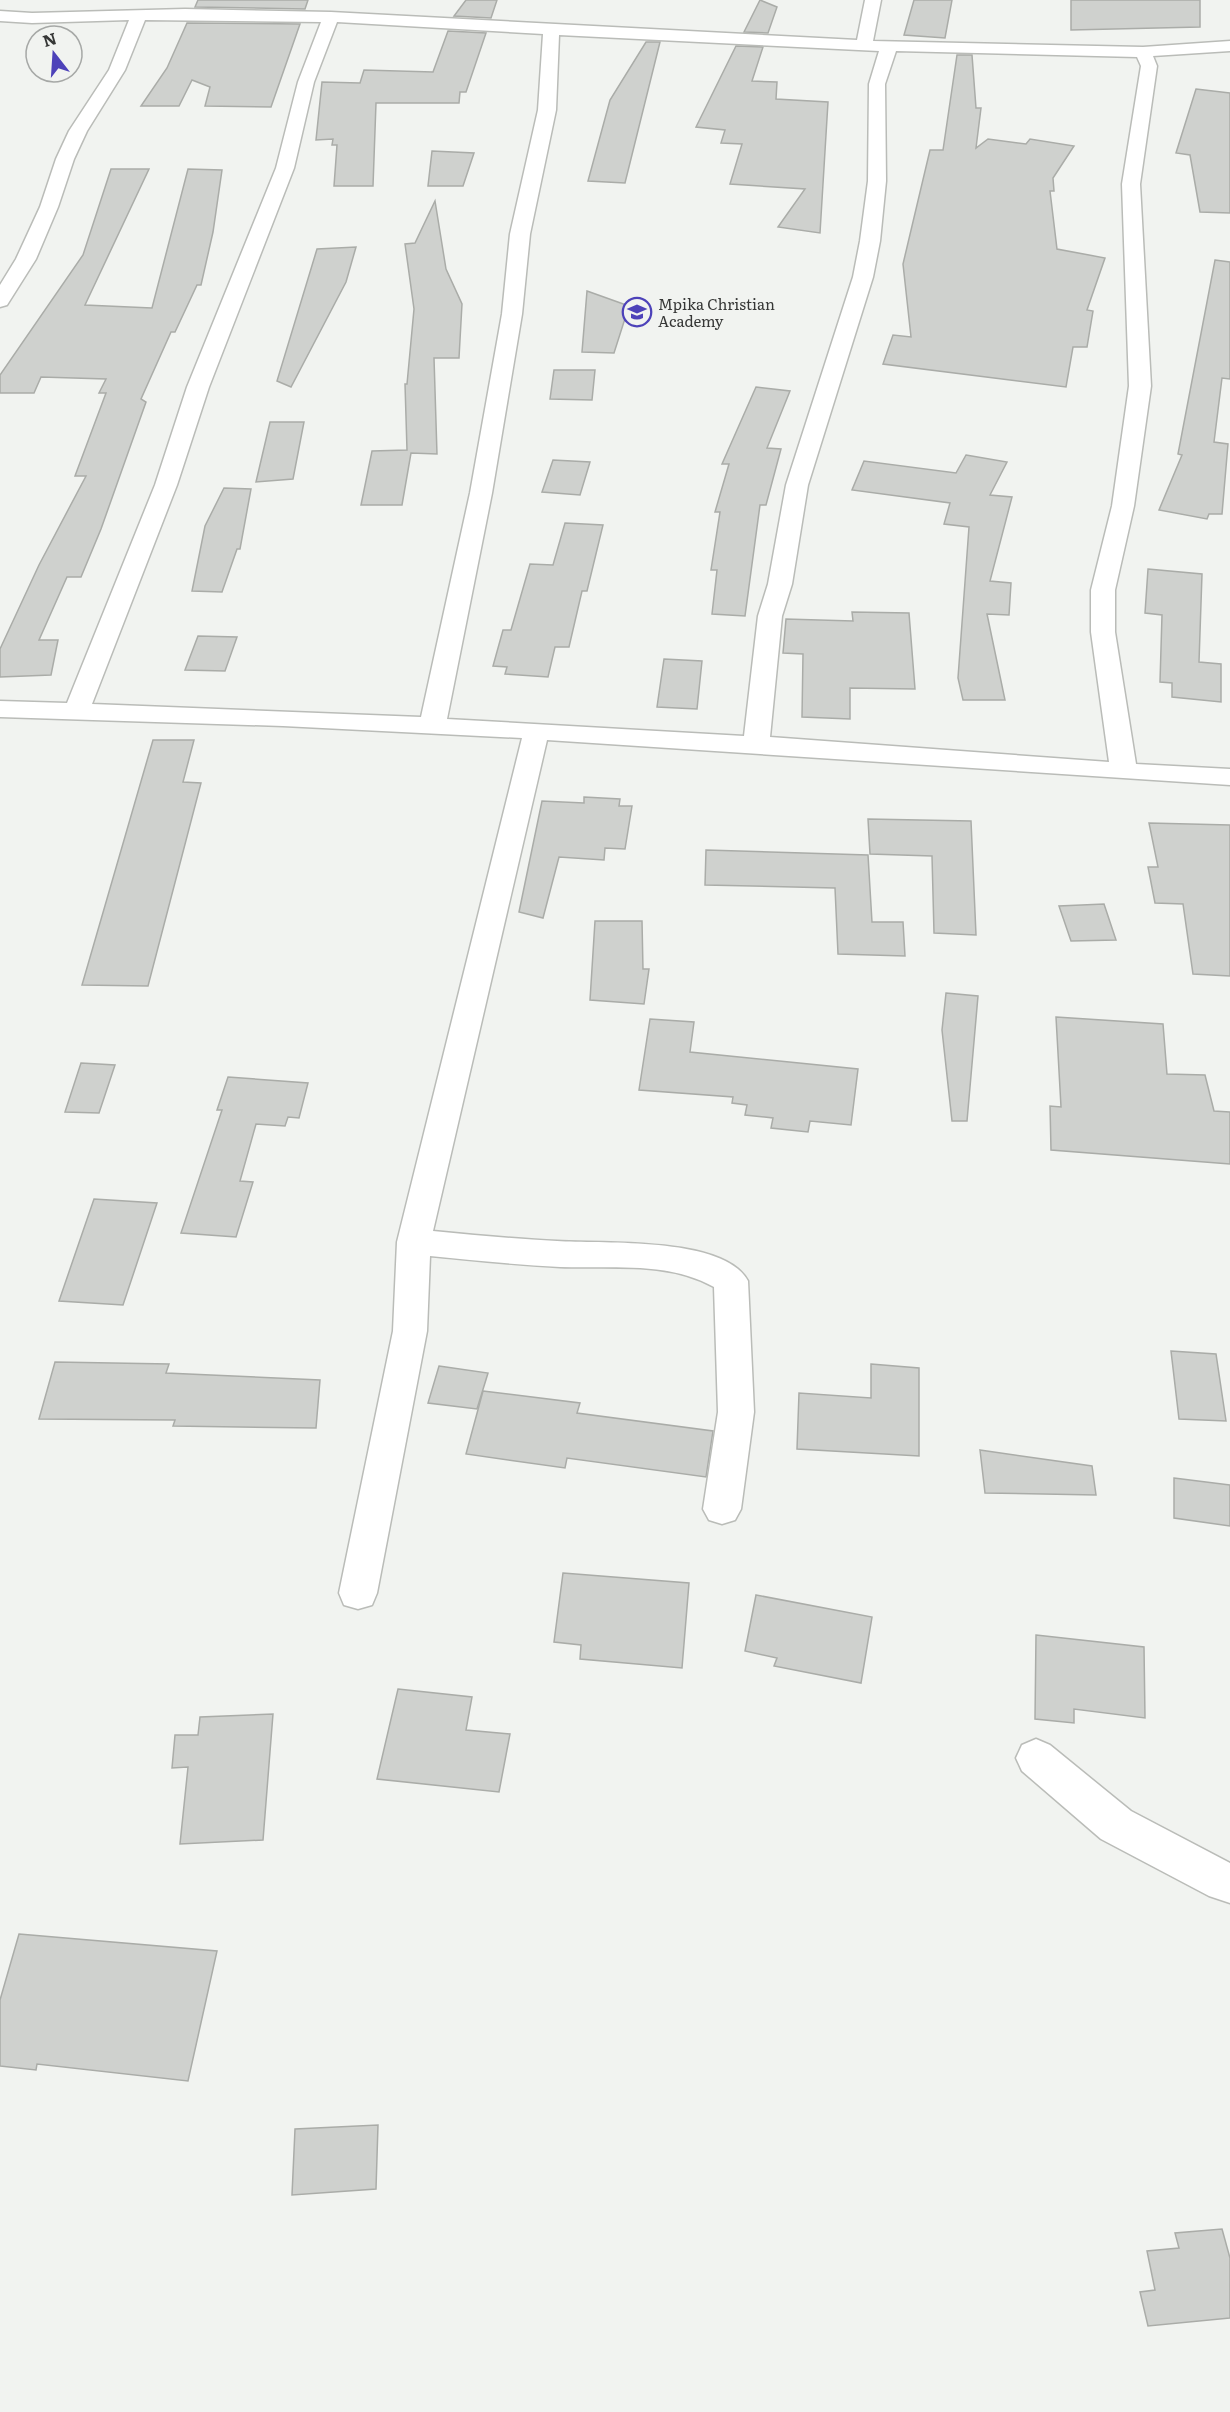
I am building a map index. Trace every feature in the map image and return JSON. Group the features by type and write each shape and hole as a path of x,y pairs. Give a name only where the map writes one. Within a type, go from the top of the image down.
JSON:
{"street":[{"path":"32,18 45,0"},
{"path":"864,46 873,0"},
{"path":"0,301 26,259 49,207 65,159 78,130 117,70 139,14"},
{"path":"0,16 32,18 139,14 331,17 864,46 1143,52 1230,46"},
{"path":"77,710 166,485 198,387 285,168 306,82 331,17"},
{"path":"432,727 481,493 512,314 520,234 547,110 551,30"},
{"path":"756,744 770,616 780,584 797,485 862,277 870,241 877,181 877,84 889,46"},
{"path":"1124,772 1103,632 1103,600 1123,506 1140,386 1131,184 1149,66 1143,52"},
{"path":"0,709 77,710 756,744 1124,772 1230,777"},
{"path":"358,1593 410,1331 414,1242 536,733"},
{"path":"414,1242 580,1255 638,1255 679,1259 714,1269 731,1281 736,1412 722,1509"},
{"path":"1036,1758 1116,1825 1224,1882 1230,1883"}],"building":[{"path":"198,0 308,0 305,9 195,7"},
{"path":"466,0 497,0 491,18 454,16"},
{"path":"760,0 777,7 768,33 744,32"},
{"path":"914,0 952,0 945,38 904,35"},
{"path":"1071,0 1200,0 1200,27 1071,30"},
{"path":"187,23 300,24 271,107 205,106 210,87 192,80 179,106 141,106 167,68"},
{"path":"448,31 486,33 466,92 460,92 459,103 376,103 373,186 334,186 337,145 332,145 333,139 316,140 322,82 360,83 364,70 433,72"},
{"path":"646,42 660,42 625,183 588,181 610,100"},
{"path":"736,46 763,47 752,81 777,82 776,99 828,102 820,233 778,227 805,189 730,184 742,144 721,143 725,130 696,127"},
{"path":"957,55 972,55 976,108 981,108 976,148 988,139 1026,144 1030,139 1074,146 1053,178 1054,191 1050,191 1057,249 1105,258 1087,310 1093,311 1087,347 1073,347 1066,387 883,364 893,335 911,337 903,264 930,150 943,150"},
{"path":"1196,89 1230,93 1230,213 1200,212 1190,155 1176,153"},
{"path":"432,151 474,153 463,186 428,186"},
{"path":"111,169 149,169 85,305 152,308 188,169 222,170 213,232 201,285 197,285 175,332 171,332 141,399 146,402 101,529 81,577 67,577 39,640 58,640 51,675 0,677 0,649 39,565 86,476 75,476 106,393 99,393 106,379 41,377 34,393 0,393 0,375 83,255"},
{"path":"435,201 446,269 462,304 459,358 434,358 437,454 411,453 402,505 361,505 372,451 407,450 405,384 407,384 414,309 405,244 415,243"},
{"path":"356,247 346,282 291,387 277,381 317,249"},
{"path":"1215,260 1230,262 1230,379 1222,378 1214,442 1228,444 1222,514 1209,514 1207,519 1159,510 1182,455 1178,454"},
{"path":"587,291 629,306 614,353 582,352"},
{"path":"554,370 595,370 592,400 550,399"},
{"path":"756,387 790,391 767,448 781,449 766,505 760,505 745,616 712,614 717,570 711,570 720,512 715,512 729,464 722,464"},
{"path":"270,422 304,422 293,479 256,482"},
{"path":"966,455 1007,462 990,495 1012,497 990,581 1011,583 1009,615 987,614 1005,700 963,700 958,678 969,527 944,524 950,503 852,490 864,461 956,473"},
{"path":"553,460 590,462 580,495 542,492"},
{"path":"224,488 251,489 240,549 237,549 222,592 192,591 205,526"},
{"path":"565,523 603,525 587,591 582,591 569,647 555,647 548,677 505,674 507,667 493,666 503,630 511,630 530,564 553,565"},
{"path":"1148,569 1202,574 1199,662 1221,664 1221,702 1172,697 1172,683 1160,682 1162,615 1145,613"},
{"path":"852,612 909,613 915,689 850,688 850,719 802,717 803,654 783,653 786,619 853,621"},
{"path":"198,636 237,637 225,671 185,670"},
{"path":"664,659 702,661 697,709 657,707"},
{"path":"153,740 194,740 183,782 201,783 148,986 82,985"},
{"path":"584,797 620,799 619,806 632,806 625,849 605,848 604,860 559,857 543,918 519,912 542,801 584,803"},
{"path":"868,819 971,821 976,935 934,933 932,856 870,854"},
{"path":"1149,823 1230,825 1230,976 1193,974 1183,904 1155,903 1148,867 1158,867"},
{"path":"706,850 868,855 872,922 903,922 905,956 838,954 835,888 705,885"},
{"path":"1104,904 1116,940 1071,941 1059,906"},
{"path":"595,921 642,921 643,969 649,969 644,1004 590,1000"},
{"path":"946,993 978,996 967,1121 952,1121 942,1030"},
{"path":"1056,1017 1163,1024 1167,1074 1205,1075 1214,1111 1230,1112 1230,1164 1051,1150 1050,1106 1061,1107"},
{"path":"650,1019 694,1022 690,1052 858,1069 851,1125 810,1121 808,1132 771,1128 773,1118 745,1115 747,1105 732,1103 733,1097 639,1090"},
{"path":"81,1063 115,1065 99,1113 65,1112"},
{"path":"228,1077 308,1083 299,1118 288,1117 285,1126 256,1124 240,1181 253,1182 236,1237 181,1233 222,1110 217,1110"},
{"path":"94,1199 157,1203 123,1305 59,1301"},
{"path":"1171,1351 1216,1354 1226,1421 1179,1419"},
{"path":"55,1362 169,1364 166,1373 320,1380 316,1428 173,1426 175,1420 39,1419"},
{"path":"871,1364 919,1368 919,1456 797,1449 799,1393 871,1398"},
{"path":"439,1366 488,1373 477,1409 428,1403"},
{"path":"483,1391 580,1403 577,1413 713,1431 706,1477 567,1458 565,1468 466,1454"},
{"path":"980,1450 1092,1466 1096,1495 985,1493"},
{"path":"1174,1478 1230,1485 1230,1526 1174,1518"},
{"path":"563,1573 689,1583 682,1668 580,1659 581,1645 554,1642"},
{"path":"756,1595 872,1617 861,1683 774,1666 777,1658 745,1651"},
{"path":"1036,1635 1144,1647 1145,1718 1074,1709 1074,1723 1035,1719"},
{"path":"398,1689 472,1697 466,1730 510,1734 499,1792 377,1779"},
{"path":"273,1714 263,1840 180,1844 188,1767 172,1768 175,1735 198,1735 200,1717"},
{"path":"19,1934 217,1951 188,2081 37,2064 36,2070 0,2066 0,2000"},
{"path":"378,2125 376,2189 292,2195 295,2129"},
{"path":"1222,2229 1230,2258 1230,2318 1148,2326 1140,2292 1155,2290 1147,2251 1179,2248 1175,2233"}],"place":[{"name":"Mpika Christian Academy","path":"637,312"}]}
